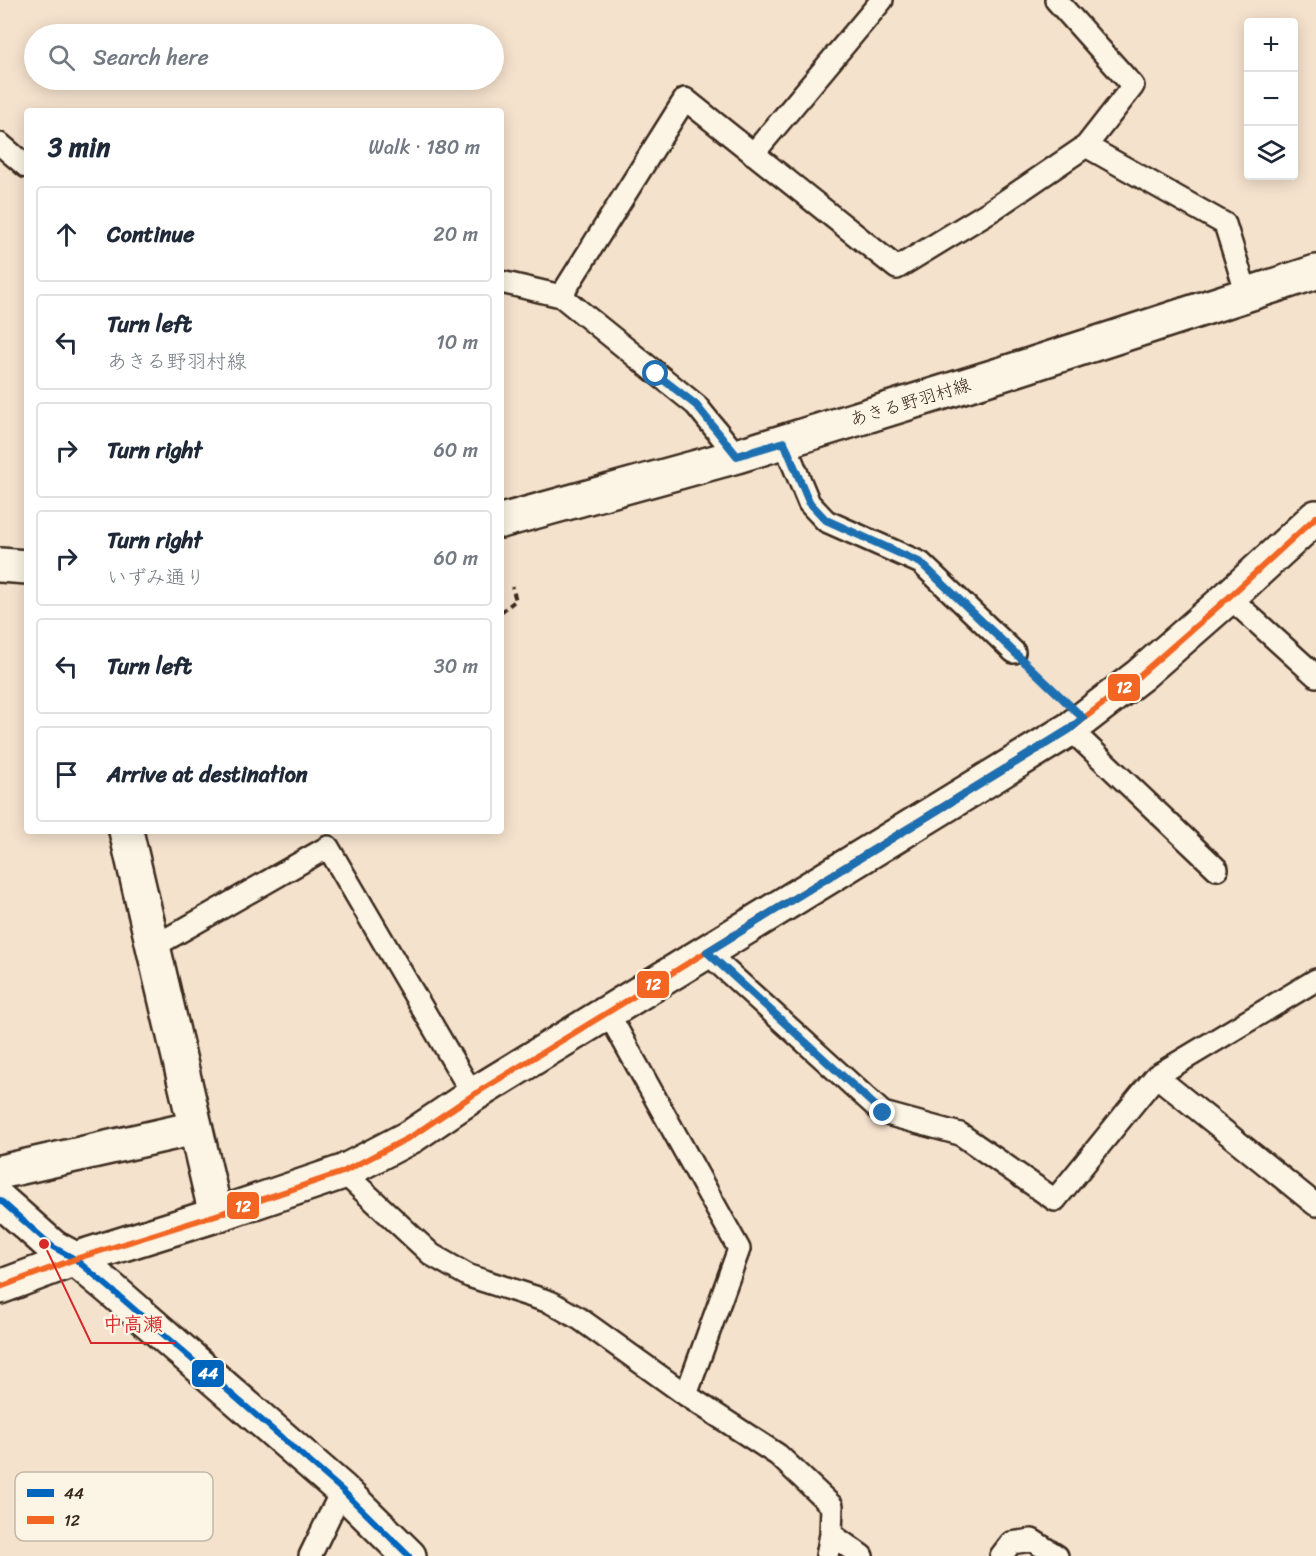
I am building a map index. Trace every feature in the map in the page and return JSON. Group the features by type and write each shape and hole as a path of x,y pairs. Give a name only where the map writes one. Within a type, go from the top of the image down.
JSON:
{"street":[{"name":"あきる野羽村線","path":"504,520 784,442 1316,272"},
{"path":"0,1287 75,1259 343,1172 412,1136 473,1095 1076,724 1140,675 1316,517"},
{"path":"0,565 24,567"},
{"path":"127,834 216,1215"},
{"path":"0,1172 195,1128"},
{"path":"0,1200 53,1247 75,1259 342,1490 409,1556"}],"lane":[{"path":"753,154 882,0"},
{"path":"561,296 685,99 897,268 992,210 1086,146 1133,86 1056,0"},
{"path":"0,144 24,164"},
{"path":"1086,146 1225,224 1247,295"},
{"path":"504,283 561,296 696,405 737,456"},
{"path":"784,442 809,502 826,520 921,563 1014,652"},
{"path":"1229,597 1316,676"},
{"path":"1076,724 1217,869"},
{"path":"153,947 328,847 473,1095"},
{"path":"707,952 883,1113 960,1134 1055,1200 1156,1076 1316,980"},
{"path":"608,1013 739,1249 686,1395"},
{"path":"1156,1076 1316,1205"},
{"path":"343,1172 432,1255 469,1276 550,1302 580,1319 686,1395 778,1455 832,1506 827,1556"},
{"path":"310,1556 342,1490"},
{"path":"831,1534 862,1556"},
{"path":"1001,1556 1011,1543 1032,1539 1056,1556"}],"path":[{"path":"504,610 516,600 512,587"},
{"path":"1014,652 1076,724"}],"transit line":[{"name":"12","path":"0,1287 75,1259 343,1172 412,1136 473,1095 1070,729 1140,675 1316,517"},
{"name":"44","path":"0,1200 53,1247 75,1259 111,1289 342,1490 409,1556"}],"place":[{"name":"中高瀬","path":"44,1244"}],"route":[{"path":"656,374 696,405 737,456 784,442 809,502 826,520 921,563 1083,718 1070,729 707,952 883,1113"}]}
